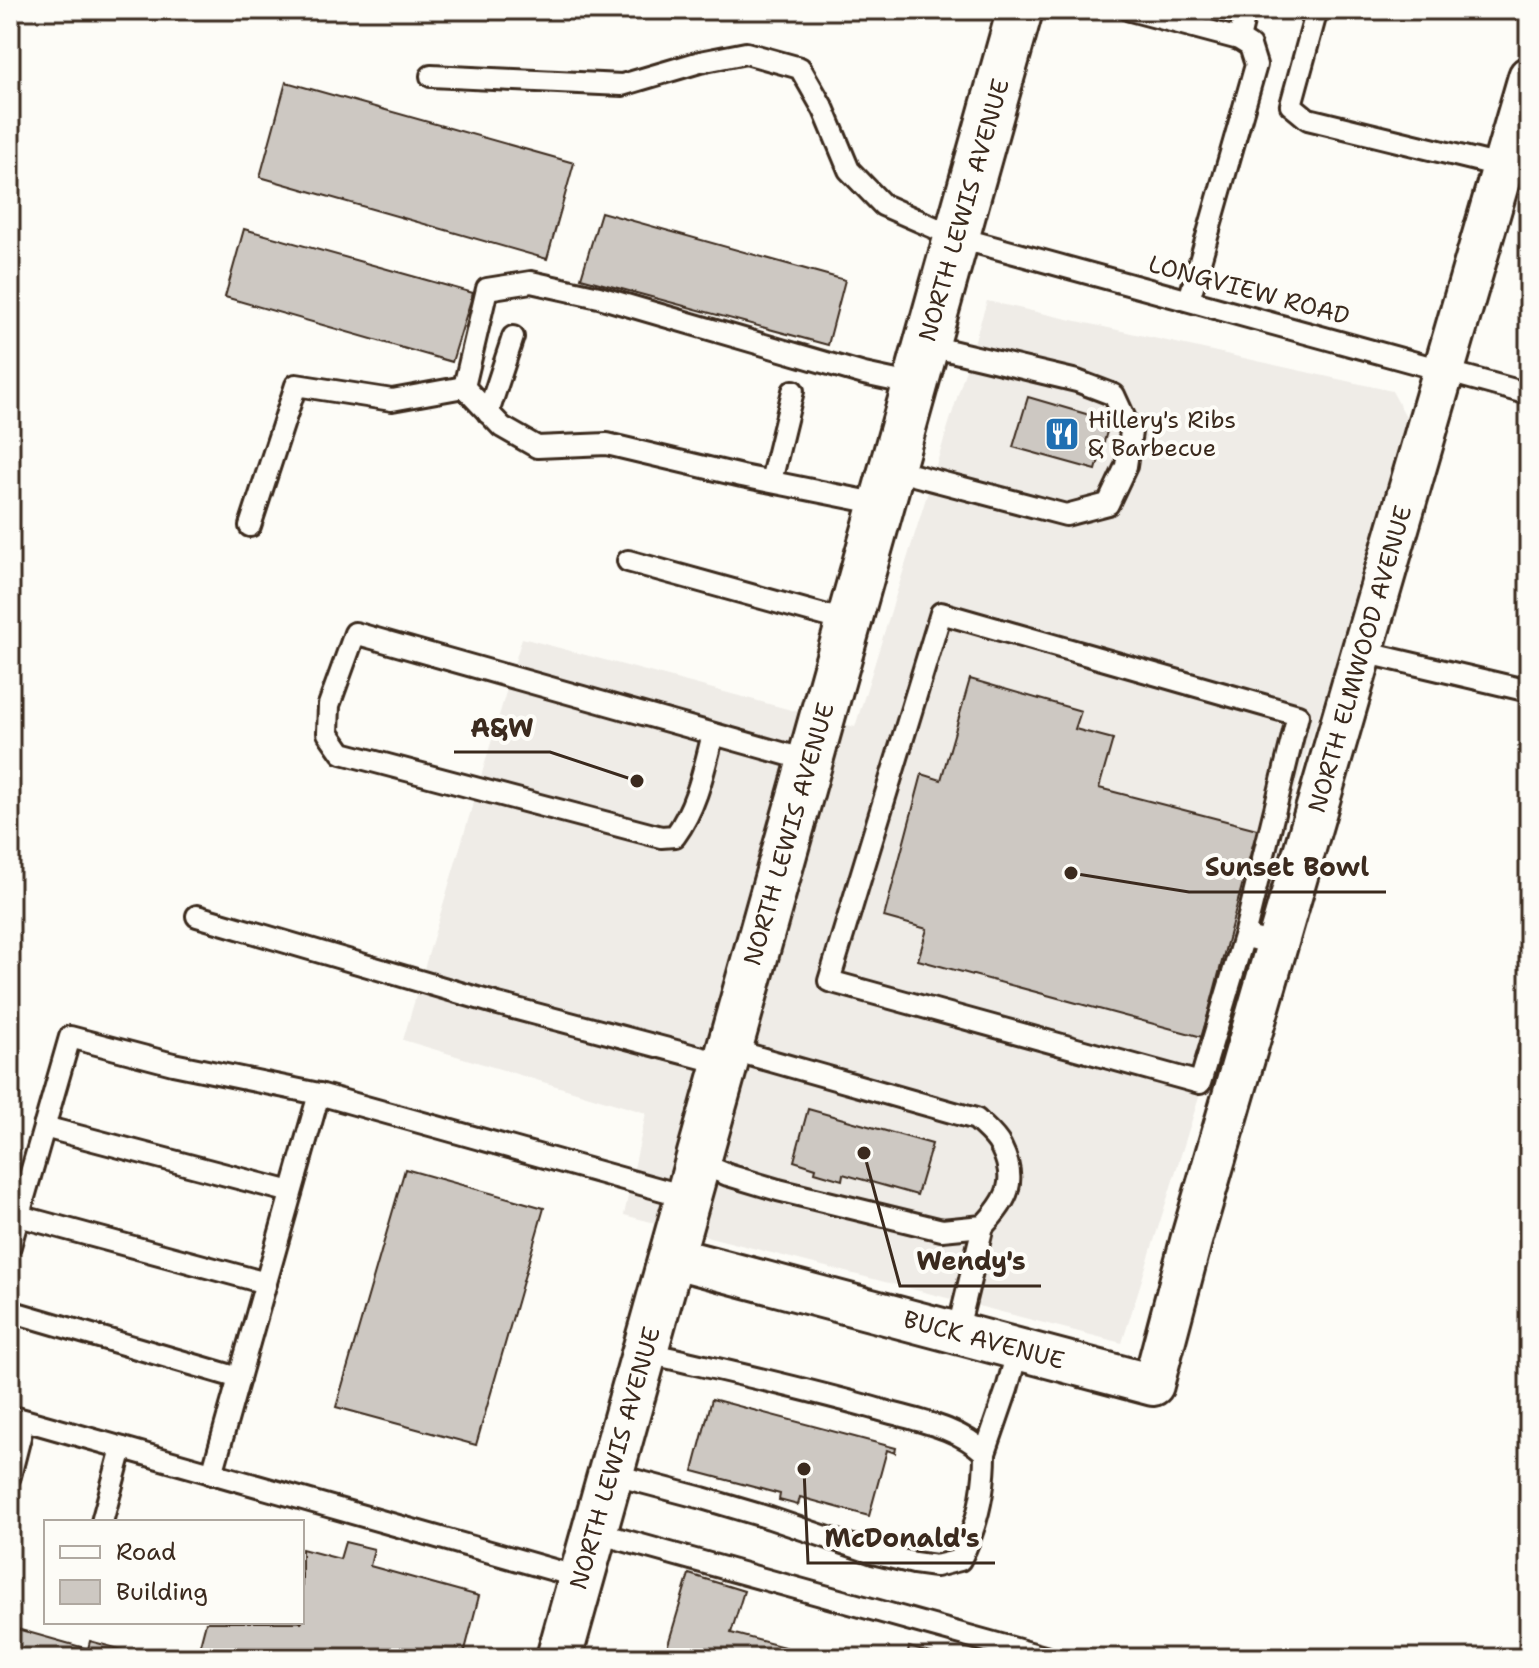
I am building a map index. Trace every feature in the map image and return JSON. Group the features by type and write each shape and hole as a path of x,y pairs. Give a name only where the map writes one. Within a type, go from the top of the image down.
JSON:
{"main road":[{"name":"NORTH LEWIS AVENUE","path":"559,1658 1020,10"}],"street":[{"name":"NORTH ELMWOOD AVENUE","path":"1191,1241 1261,940 1363,652 1444,370 1516,170 1529,77"},
{"name":"BUCK AVENUE","path":"671,1257 1153,1385 1191,1241"}],"lane":[{"path":"1130,10 1239,39 1250,46 1256,65 1189,300"},
{"path":"1239,39 1246,10"},
{"path":"1317,10 1291,105 1308,119 1516,170"},
{"name":"LONGVIEW ROAD","path":"431,76 622,85 700,62 746,53 800,68 824,110 849,170 883,205 956,237 1529,394"},
{"path":"531,282 599,297 864,374 920,365 1077,381 1114,395 1131,432 1126,466 1108,504 1066,515 886,487 771,481 607,444 537,447 502,427 464,387 487,289 531,282"},
{"path":"488,413 513,337"},
{"path":"250,526 296,385 392,400 464,387"},
{"path":"771,481 793,391"},
{"path":"628,561 849,622"},
{"path":"941,613 1298,715 1261,940 1200,1083 829,981 941,613"},
{"path":"713,734 697,795 684,824 675,836 661,837 342,753 328,733 329,705 355,633 810,761"},
{"path":"1363,652 1529,691"},
{"path":"197,916 470,996 727,1056 816,1072 976,1119 1001,1145 1011,1180 999,1209 983,1226 957,1333"},
{"path":"10,1246 70,1037 173,1064 319,1094 693,1180 728,1175 942,1230 983,1226"},
{"path":"212,1474 319,1094"},
{"path":"44,1127 291,1192"},
{"path":"19,1216 266,1283"},
{"path":"10,1311 239,1378"},
{"path":"611,1474 770,1518 873,1553 936,1566 960,1560 971,1538 985,1472 985,1453 1018,1349"},
{"path":"644,1352 796,1387 937,1426 973,1442 985,1453"},
{"path":"10,1476 17,1418 582,1578"},
{"path":"103,1520 122,1448"},
{"path":"594,1532 1006,1652 1048,1658"}],"shaded area":[{"path":"987,301 1392,391 1410,424 1122,1343 624,1215 646,1113 403,1040 522,638 855,727"}],"building":[{"path":"286,82 574,163 547,259 260,177"},
{"path":"601,212 845,280 828,345 581,278"},
{"path":"244,229 473,293 452,362 225,297"},
{"name":"Hillery's Ribs & Barbecue","path":"1028,397 1110,421 1096,470 1013,447"},
{"path":"970,679 1081,711 1075,729 1113,739 1099,788 1257,829 1202,1037 918,960 927,929 884,917 922,774 941,780"},
{"path":"808,1109 932,1144 917,1195 843,1174 842,1180 815,1172 816,1168 794,1161"},
{"path":"405,1169 544,1208 476,1445 336,1407"},
{"path":"712,1399 896,1448 895,1453 887,1450 869,1516 800,1497 798,1505 779,1500 780,1494 693,1471"},
{"path":"345,1542 374,1549 370,1566 479,1596 463,1658 248,1658 200,1645 205,1624 304,1624 304,1550 340,1559"},
{"path":"689,1574 744,1591 731,1633 826,1658 664,1658"},
{"path":"10,1627 88,1649 90,1641 152,1658 10,1658"},
{"path":"909,1647 948,1658 907,1658"}],"place":[{"name":"Hillery's Ribs & Barbecue","path":"1062,434"},
{"name":"A&W","path":"637,781"},
{"name":"Sunset Bowl","path":"1071,873"},
{"name":"Wendy's","path":"864,1153"},
{"name":"McDonald's","path":"804,1469"}]}
